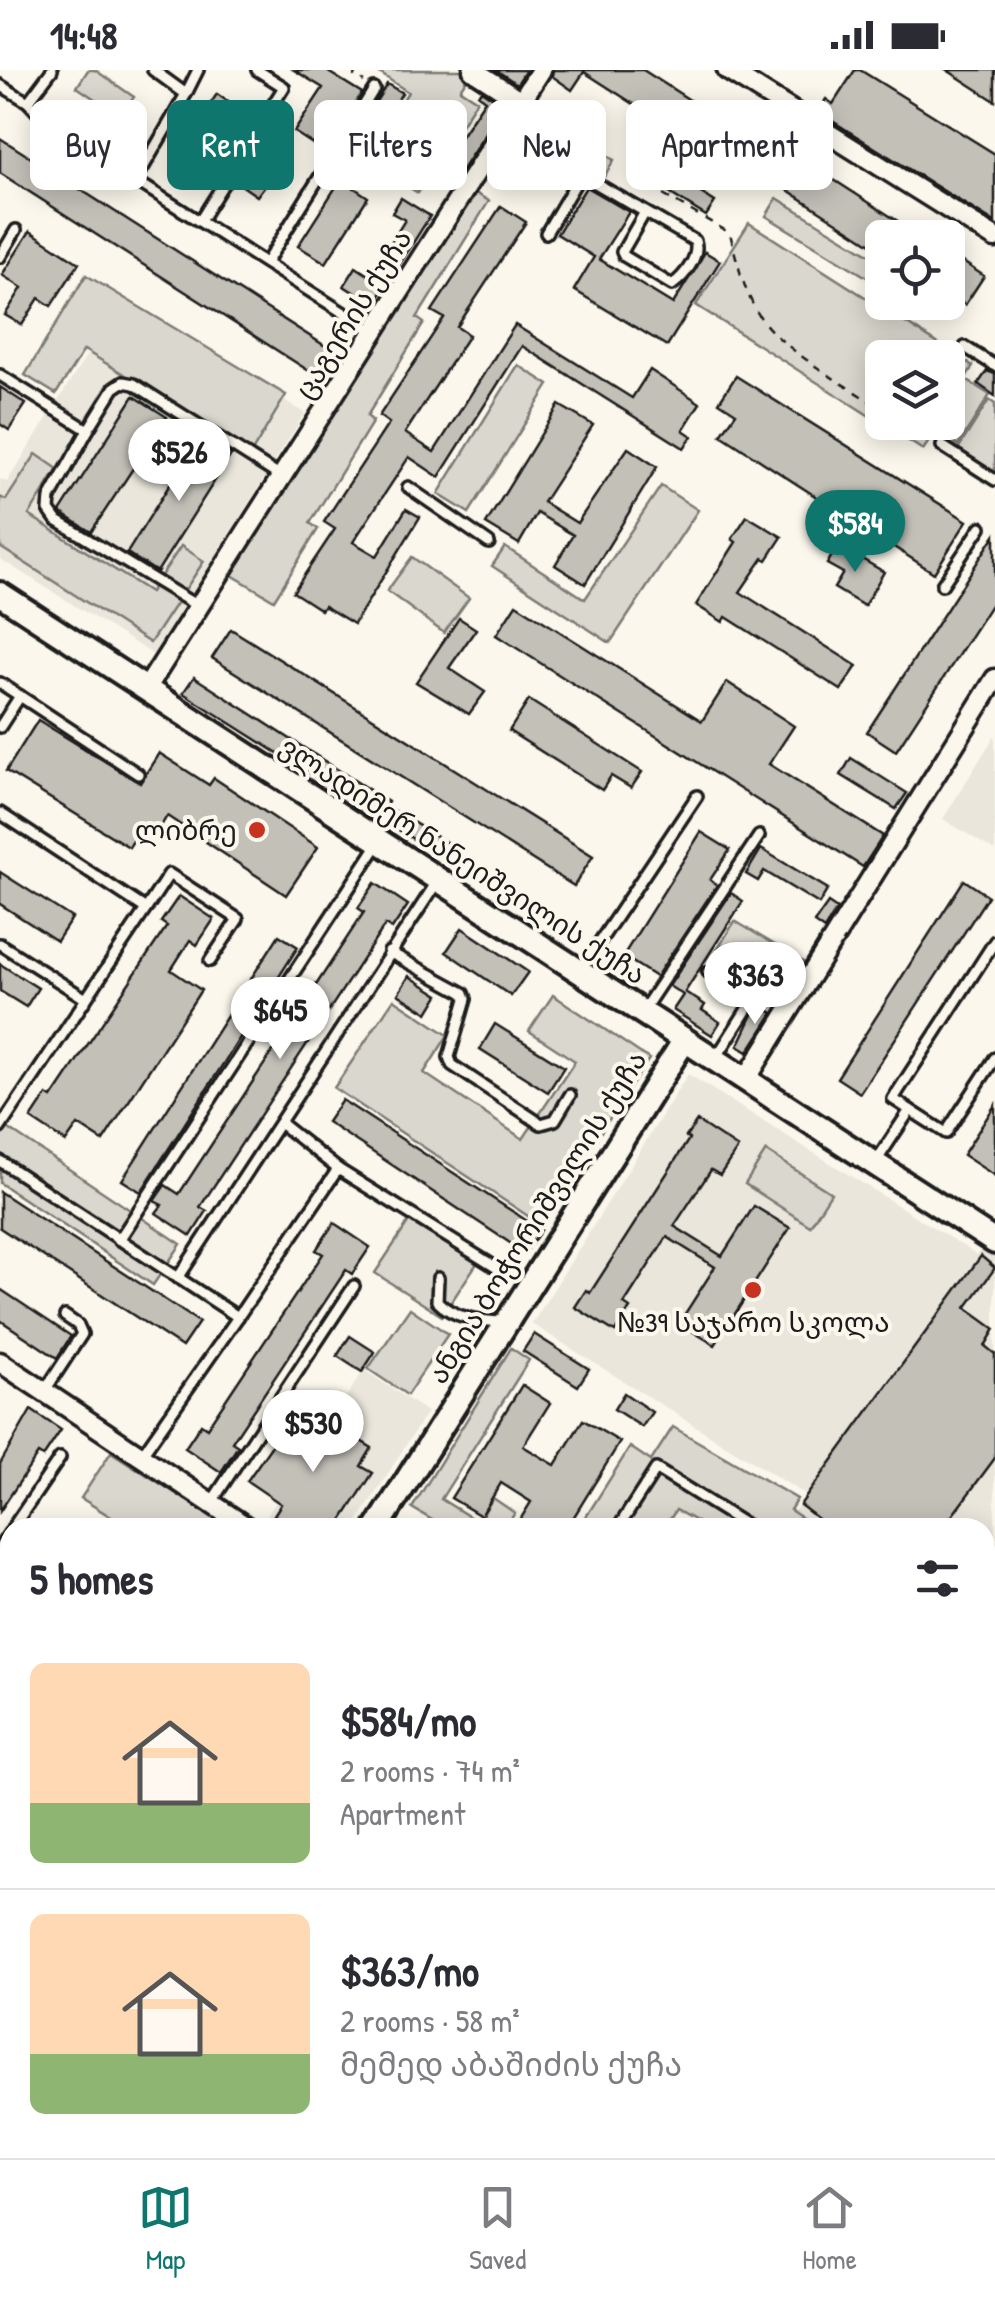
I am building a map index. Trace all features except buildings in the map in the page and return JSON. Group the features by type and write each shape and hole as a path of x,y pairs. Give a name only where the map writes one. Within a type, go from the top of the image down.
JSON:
{"street":[{"path":"473,70 521,100"},
{"name":"ცაგერის ქუჩა","path":"521,100 541,70"},
{"path":"727,70 995,238"},
{"name":"ცაგერის ქუჩა","path":"146,689 487,154"},
{"name":"ვლადიმერ ნანეიშვილის ქუჩა","path":"4,604 146,689 995,1242"},
{"path":"745,1081 995,678"},
{"name":"ანგია ბოჭორიშვილის ქუჩა","path":"383,1518 684,1041"},
{"path":"0,1362 233,1518"}],"lane":[{"path":"0,85 28,102 52,70"},
{"path":"152,70 186,94"},
{"path":"147,161 198,70"},
{"path":"200,221 284,87 257,70"},
{"path":"266,264 374,89"},
{"path":"147,187 374,332"},
{"path":"606,189 695,241 695,255 680,280 672,285 622,252 645,212"},
{"path":"546,233 572,190"},
{"path":"0,257 16,230"},
{"path":"965,347 995,366"},
{"path":"0,374 88,430"},
{"path":"198,607 56,520 49,510 50,498 114,388 123,382 134,384 282,477"},
{"path":"942,446 995,480"},
{"path":"408,487 489,543"},
{"path":"942,586 980,528"},
{"path":"0,683 138,774"},
{"path":"0,727 20,696"},
{"path":"580,971 696,796"},
{"path":"0,813 146,909"},
{"path":"642,1012 758,836"},
{"path":"119,1240 380,842"},
{"path":"0,1128 169,874 238,919 210,961"},
{"path":"178,1278 438,880"},
{"path":"995,941 893,1099 946,1133 995,1058"},
{"path":"0,944 86,999"},
{"path":"389,952 464,993 466,999 449,1058 452,1066 541,1124 555,1120 570,1095"},
{"path":"708,972 750,1000 714,1060"},
{"path":"874,1165 910,1110"},
{"path":"280,1123 338,1170 497,1268"},
{"path":"0,1161 238,1317"},
{"path":"141,1456 338,1170"},
{"path":"438,1278 436,1301 444,1308 480,1321 506,1322"},
{"path":"211,1503 354,1286"},
{"path":"44,1392 82,1334 66,1316"},
{"path":"19,1518 60,1458"},
{"path":"624,1518 656,1469 735,1518"}],"path":[{"path":"358,70 354,76 374,89"},
{"path":"663,195 730,233 737,262 764,323 865,397"},
{"path":"932,440 942,446"}],"shaded area":[{"path":"88,70 95,70 134,97 96,100 77,87"},
{"path":"375,70 472,70 460,89 477,100 467,116 467,100 403,100 408,92"},
{"path":"606,155 614,160 606,174"},
{"path":"470,190 489,201 417,318 424,323 367,416 373,421 310,523 318,529 274,600 232,575"},
{"path":"777,198 865,252 865,276 766,216"},
{"path":"749,223 865,297 865,320 901,320 932,340 865,340 865,413 696,305"},
{"path":"86,275 286,395 252,452 84,350 56,394 25,375"},
{"path":"122,299 305,413 154,655 0,559 0,479 7,482"},
{"path":"965,361 973,366 965,379"},
{"path":"518,365 549,385 469,513 438,494"},
{"path":"965,379 990,395 965,434"},
{"path":"989,400 995,404 995,473 958,449"},
{"path":"907,440 930,440 923,450"},
{"path":"36,454 58,469 29,515 150,592 181,546 204,561 150,643 0,547 0,497 6,500"},
{"path":"661,486 698,510 610,643 492,566 505,547 585,599"},
{"path":"412,557 469,598 444,633 387,591"},
{"path":"995,735 995,851 943,819"},
{"path":"735,921 808,965 787,1000 714,955"},
{"path":"553,995 649,1059 540,1224 334,1088 394,999 448,1035 424,1073 523,1139 575,1061 529,1031"},
{"name":"№39 საჯარო სკოლა","path":"688,1074 977,1255 983,1248 995,1255 995,1518 789,1518 806,1495 532,1324"},
{"path":"0,1123 181,1244 153,1285 0,1183"},
{"path":"766,1151 831,1193 810,1226 745,1184"},
{"path":"416,1211 483,1254 442,1316 375,1273"},
{"path":"410,1308 448,1334 407,1395 368,1369"},
{"path":"511,1348 529,1360 441,1499 472,1518 429,1518 412,1508"},
{"path":"364,1370 427,1412 360,1518 266,1518"},
{"path":"673,1427 797,1499 790,1510 802,1518 690,1518 676,1510 671,1518 585,1518 630,1447 651,1461"},
{"path":"111,1452 214,1518 113,1518 81,1498"},
{"path":"493,1498 515,1513 511,1518 480,1518"}],"place":[{"name":"ლიბრე","path":"257,830"},
{"name":"№39 საჯარო სკოლა","path":"753,1290"}]}
